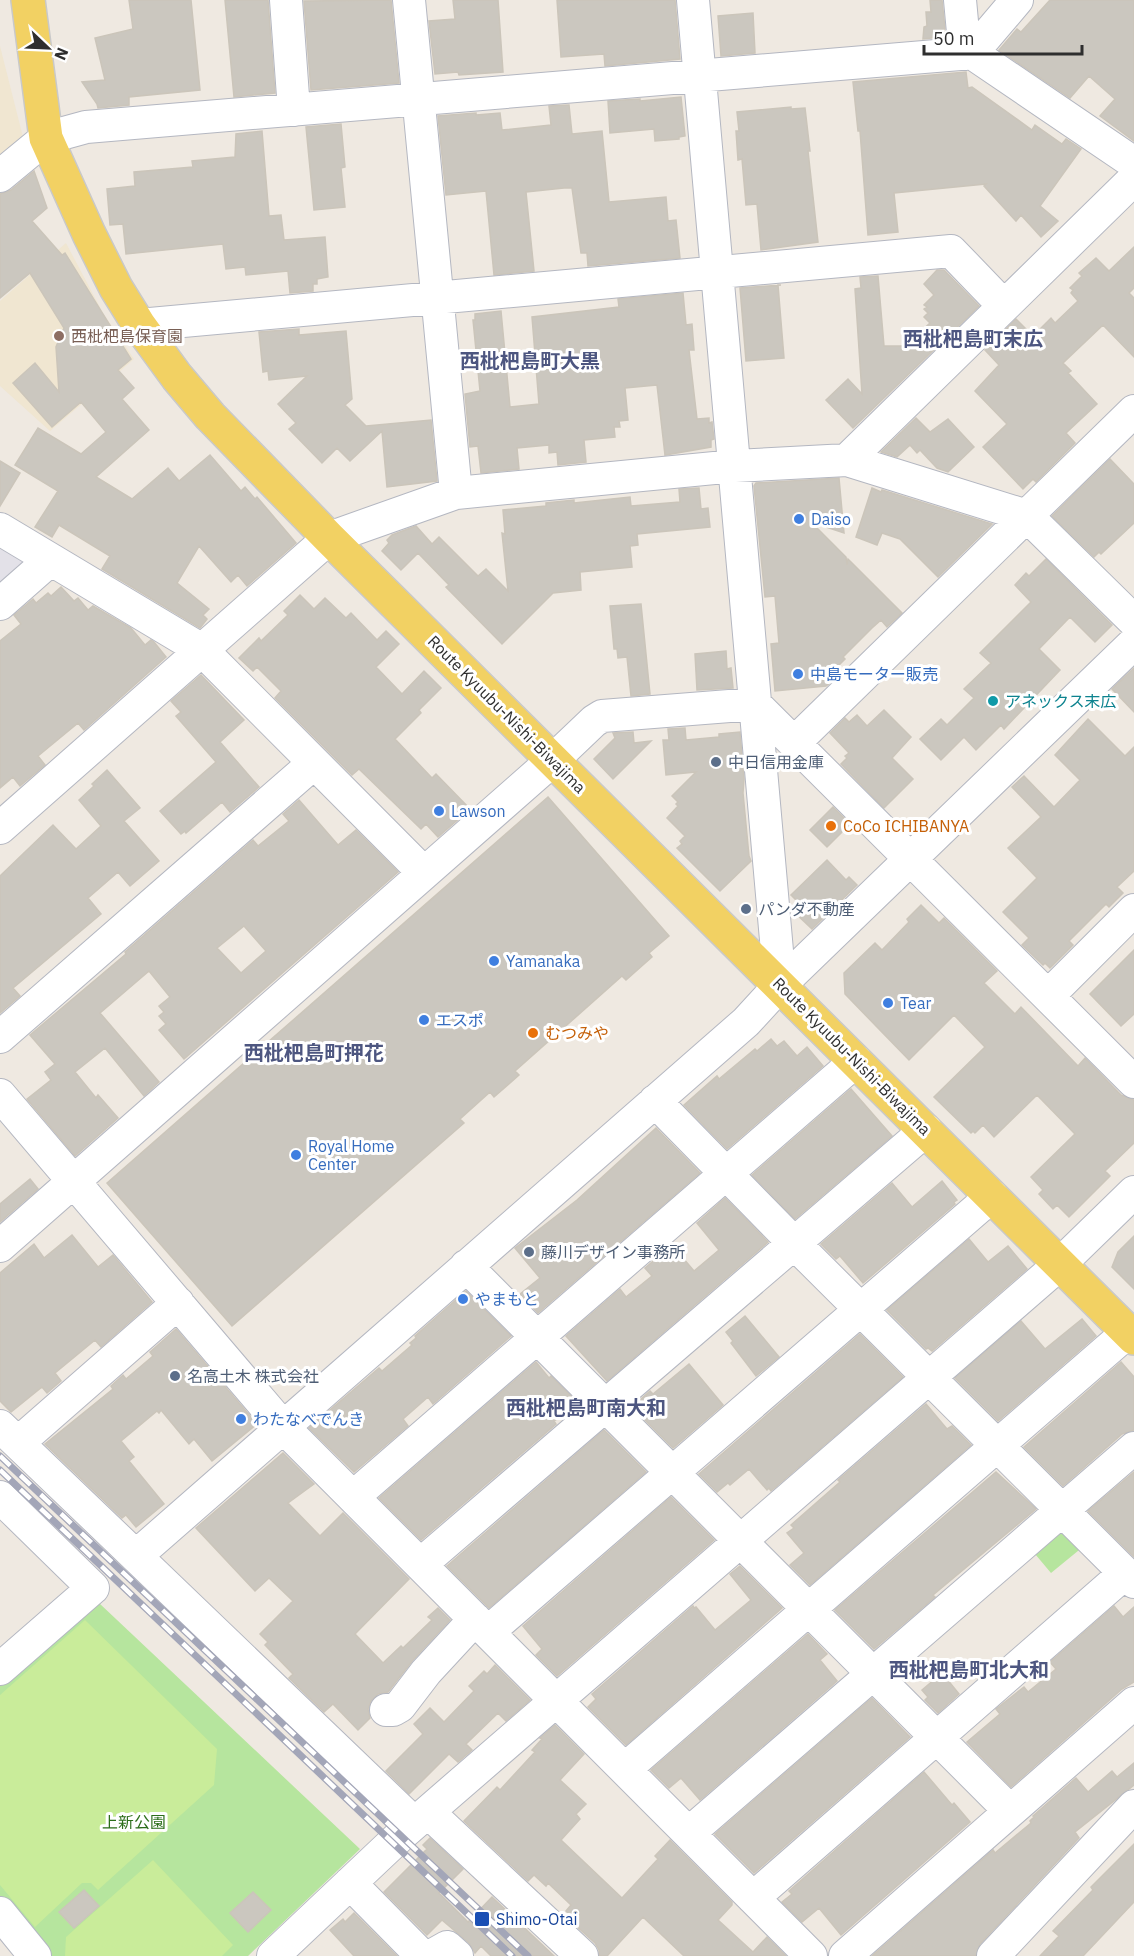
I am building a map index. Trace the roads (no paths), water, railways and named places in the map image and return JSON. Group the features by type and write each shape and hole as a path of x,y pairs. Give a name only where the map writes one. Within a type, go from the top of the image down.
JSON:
{"main road":[{"name":"Route Kyuubu-Nishi-Biwajima","path":"28,0 46,138 116,288 139,325 177,377 222,430 329,538 1131,1335"}],"street":[{"path":"286,0 294,110"},
{"path":"409,0 456,493"},
{"path":"693,0 780,985"},
{"path":"960,0 968,54"},
{"path":"968,54 1017,0"},
{"path":"0,176 46,138 86,127 968,54 1134,163"},
{"path":"847,460 1134,179"},
{"path":"139,325 951,251 1004,306"},
{"path":"794,743 1134,411"},
{"path":"0,828 329,538 456,493 735,466 847,460 1027,516 1134,621"},
{"path":"0,529 202,650 424,873"},
{"path":"0,604 50,560"},
{"path":"136,1556 746,1022 780,985 1134,643"},
{"path":"0,1246 602,716 755,704 1134,1082"},
{"path":"0,1037 314,763"},
{"path":"1048,996 1134,910"},
{"path":"353,1497 856,1061"},
{"path":"0,1095 283,1427 811,1956"},
{"path":"655,1101 795,1244 1130,1576 936,1738 753,1898"},
{"path":"421,1564 926,1130"},
{"path":"273,1956 421,1818 1060,1264 1134,1192"},
{"path":"386,1710 393,1710 400,1706 426,1672 481,1625 671,1473 992,1196"},
{"path":"466,1266 1010,1811"},
{"path":"178,1303 9,1435 136,1556 421,1818 582,1956"},
{"path":"625,1769 997,1446 1131,1335"},
{"path":"689,1833 1134,1448"},
{"path":"0,1497 93,1588 0,1669"},
{"path":"845,1956 1134,1703"},
{"path":"993,1956 1134,1805"},
{"path":"350,1883 422,1956"},
{"path":"0,1913 36,1956"},
{"path":"431,1956 447,1947 457,1956"}],"railway":[{"path":"0,1456 528,1956"},
{"path":"0,1470 512,1956"}],"place":[{"name":"西枇杷島保育園","path":"59,336"},
{"name":"Daiso","path":"799,519"},
{"name":"中島モーター販売","path":"798,674"},
{"name":"アネックス末広","path":"993,701"},
{"name":"中日信用金庫","path":"716,762"},
{"name":"Lawson","path":"439,811"},
{"name":"CoCo ICHIBANYA","path":"831,826"},
{"name":"パンダ不動産","path":"746,909"},
{"name":"Yamanaka","path":"494,961"},
{"name":"Tear","path":"888,1003"},
{"name":"エスポ","path":"424,1020"},
{"name":"むつみや","path":"533,1033"},
{"name":"Royal Home Center","path":"296,1155"},
{"name":"藤川デザイン事務所","path":"529,1252"},
{"name":"やまもと","path":"463,1299"},
{"name":"名高土木 株式会社","path":"175,1376"},
{"name":"わたなべでんき","path":"241,1419"},
{"name":"Shimo-Otai","path":"482,1919"}],"district":[{"name":"西枇杷島町末広","path":"973,338"},
{"name":"西枇杷島町大黒","path":"530,360"},
{"name":"西枇杷島町押花","path":"314,1052"},
{"name":"西枇杷島町南大和","path":"586,1407"},
{"name":"西枇杷島町北大和","path":"969,1669"}],"park label":[{"name":"上新公園","path":"134,1822"}]}
